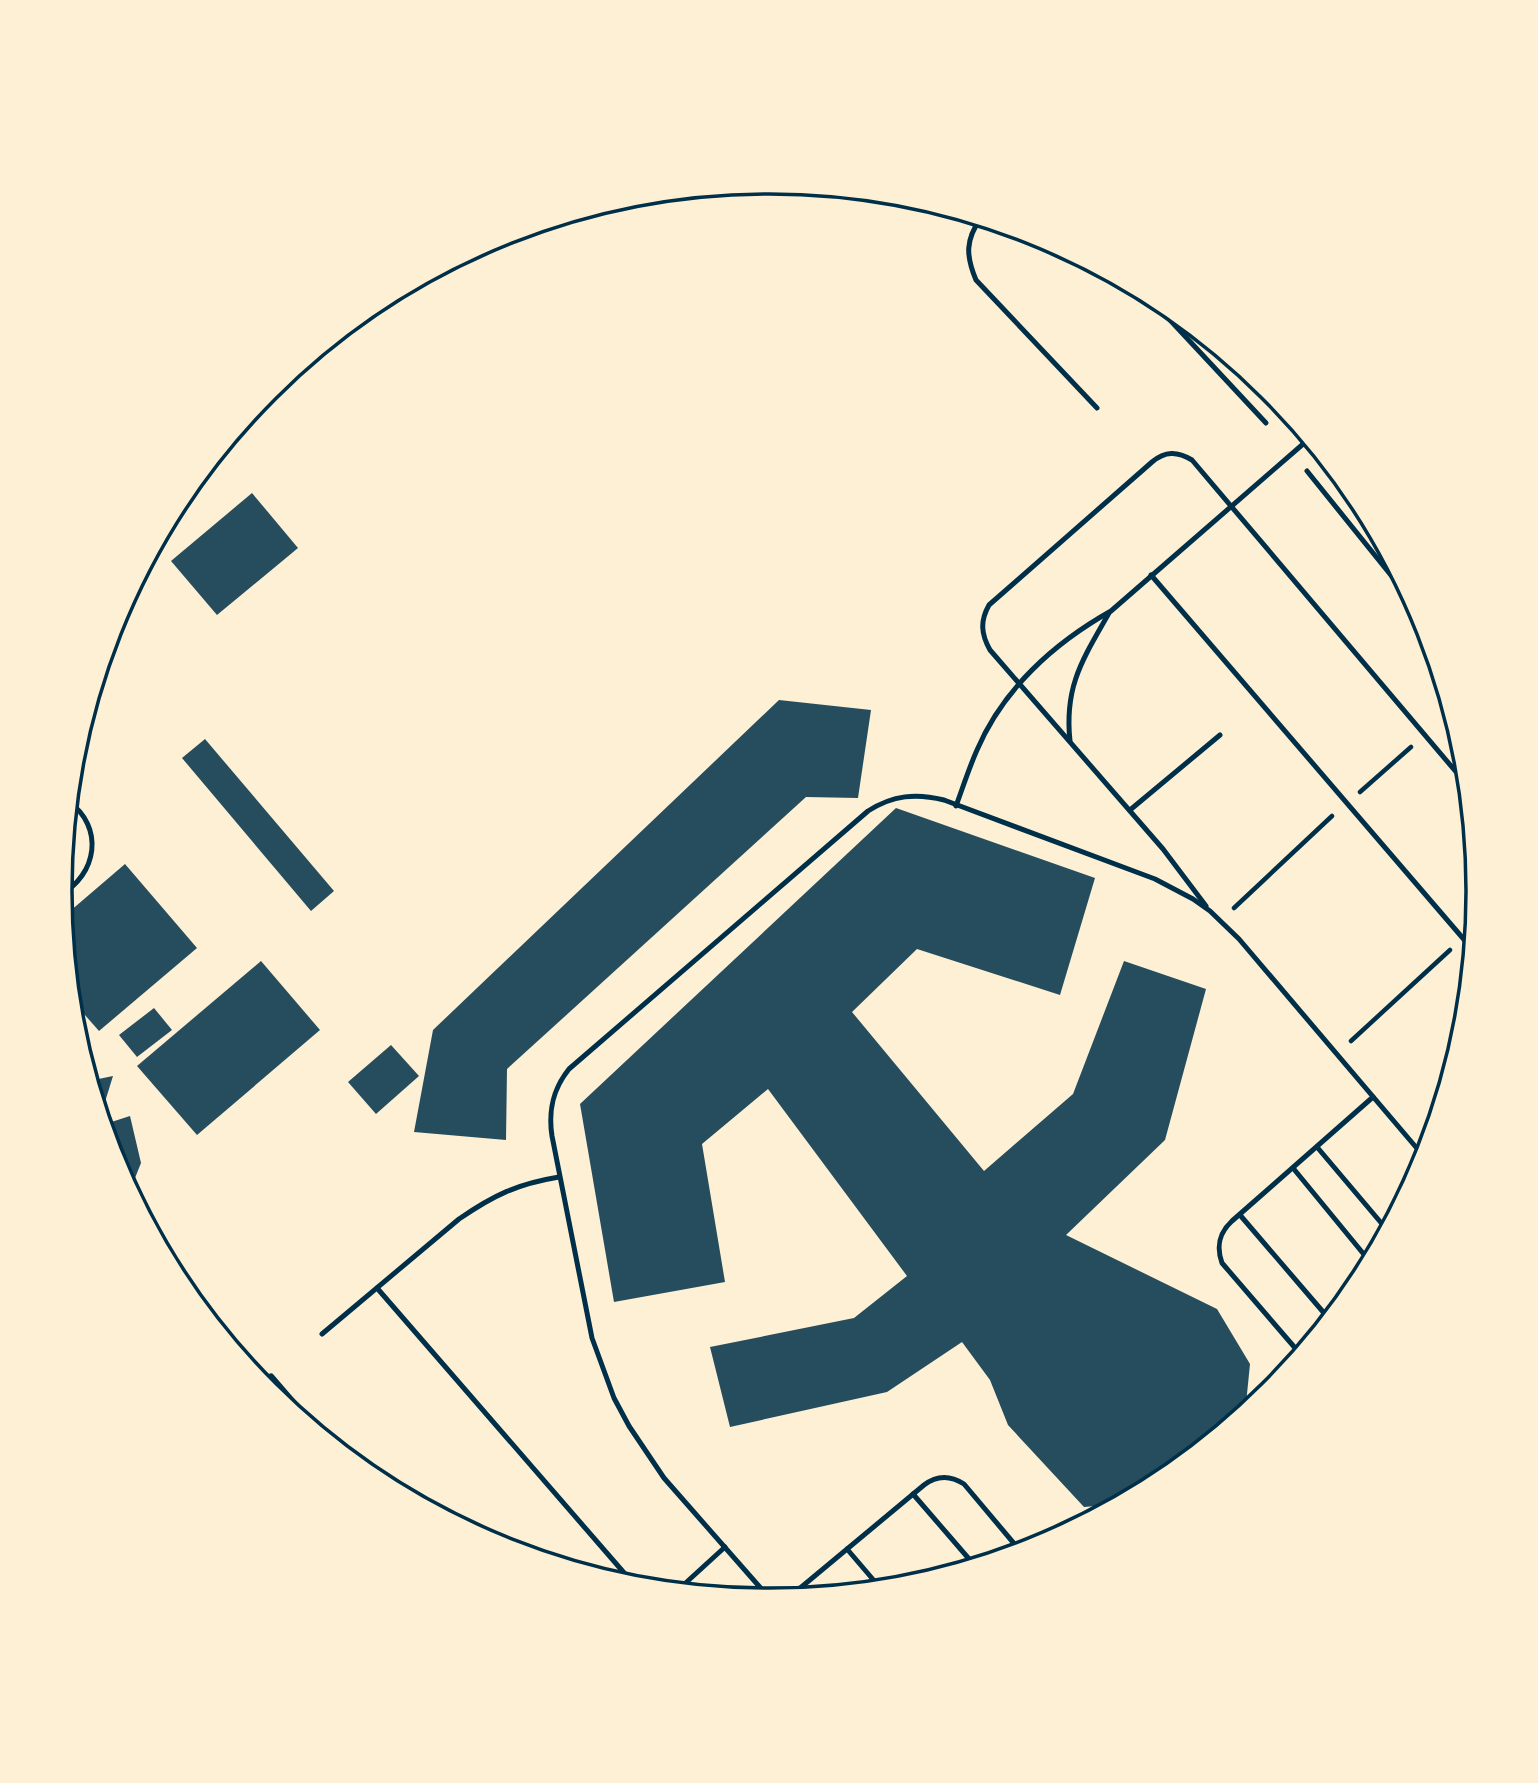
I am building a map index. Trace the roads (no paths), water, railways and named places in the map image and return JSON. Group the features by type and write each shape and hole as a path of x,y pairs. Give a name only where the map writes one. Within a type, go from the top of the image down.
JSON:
{"street":[{"path":"271,1377 286,1394"}],"lane":[{"path":"975,226 968,246 969,263 976,280 1097,408"},
{"path":"1175,325 1266,423"},
{"path":"956,806 982,740 1007,697 1020,683 1062,643 1085,625 1111,611 1303,444"},
{"path":"1210,911 1130,810 990,650 982,632 984,614 989,605 1164,454 1172,453 1192,460 1456,772"},
{"path":"1307,471 1388,571"},
{"path":"1152,575 1465,940"},
{"path":"1070,741 1069,715 1077,672 1111,611"},
{"path":"1130,810 1220,735"},
{"path":"761,1589 658,1470 614,1398 593,1338 559,1177 550,1122 551,1107 554,1093 569,1069 868,811 891,799 905,796 931,797 1155,879 1193,899 1239,939 1417,1148"},
{"path":"72,887 86,872 92,841 87,821 77,808"},
{"path":"1295,1349 1222,1263 1219,1255 1221,1236 1225,1228 1240,1214 1373,1097"},
{"path":"1317,1147 1382,1224"},
{"path":"1293,1168 1364,1255"},
{"path":"322,1334 477,1206 517,1186 559,1177"},
{"path":"1240,1214 1325,1312"},
{"path":"377,1288 624,1573"},
{"path":"801,1588 931,1480 939,1477 964,1484 1015,1544"},
{"path":"914,1494 969,1559"},
{"path":"685,1584 725,1547"},
{"path":"847,1549 874,1581"}]}
